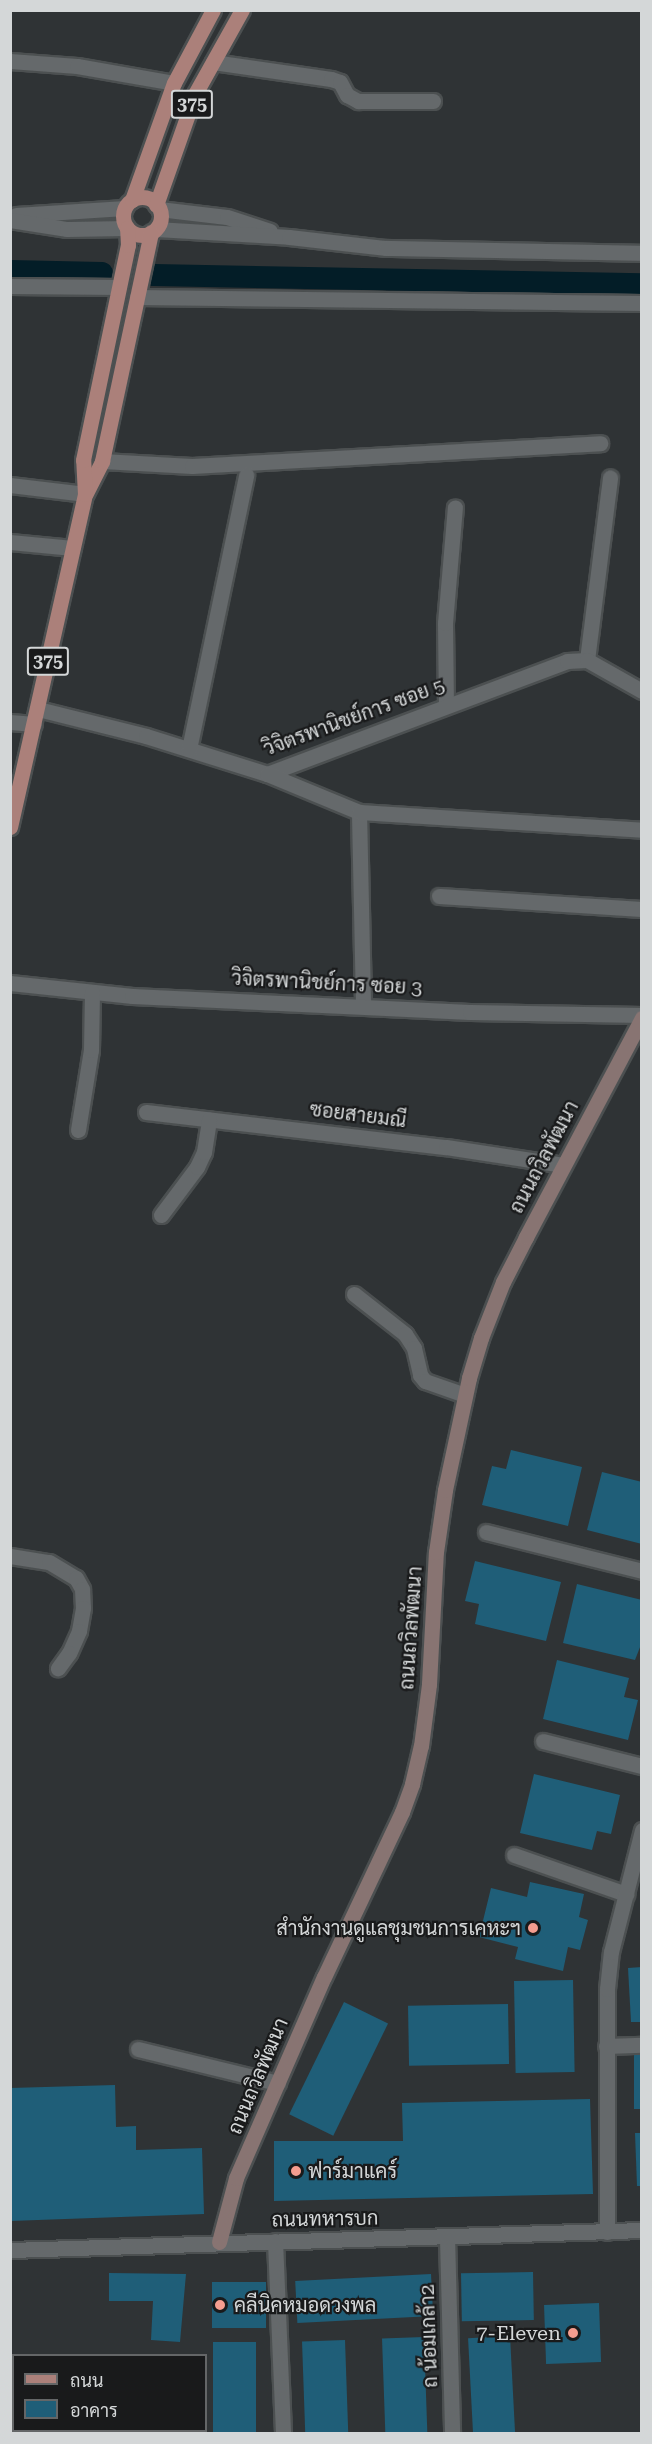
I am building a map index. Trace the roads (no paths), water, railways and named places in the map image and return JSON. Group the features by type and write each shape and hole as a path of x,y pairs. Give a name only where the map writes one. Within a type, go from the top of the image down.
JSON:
{"main road":[{"name":"375","path":"128,204 174,83 213,10"},
{"name":"375","path":"158,207 195,94 242,10"},
{"path":"142,198 158,207 160,220 154,230 141,235 127,228 123,219 128,204 142,198"},
{"name":"375","path":"85,494 83,460 128,245 127,228"},
{"name":"375","path":"10,827 85,494 102,461 137,297 154,230"}],"street":[{"path":"10,61 77,66 174,83"},
{"path":"213,62 331,79 340,82 348,95 358,101 433,101"},
{"path":"10,215 128,204"},
{"path":"158,207 227,217 289,237"},
{"path":"10,220 67,229 127,228"},
{"path":"154,230 289,237 386,249 642,252"},
{"path":"10,286 119,287"},
{"path":"137,297 642,303"},
{"path":"102,461 192,466 600,442"},
{"path":"189,749 246,475"},
{"path":"610,477 587,660 642,691"},
{"path":"10,485 85,494"},
{"path":"446,706 445,623 455,507"},
{"path":"10,542 73,548"},
{"name":"วิจิตรพานิชย์การ ซอย 5","path":"10,722 36,717 189,749 267,774 567,661 587,660"},
{"path":"267,774 359,812 642,830"},
{"path":"359,812 363,1006"},
{"path":"439,897 642,909"},
{"name":"วิจิตรพานิชย์การ ซอย 3","path":"10,983 92,992 470,1012 642,1017"},
{"path":"78,1130 91,1050 92,992"},
{"name":"ถนนถวิลพัฒนา","path":"219,2242 236,2178 324,1977 402,1812 412,1784 421,1746 429,1684 440,1524 465,1395 482,1338 503,1282 642,1017"},
{"name":"ซอยสายมณี","path":"146,1112 446,1147 564,1165"},
{"path":"161,1215 197,1167 204,1152 209,1119"},
{"path":"354,1294 405,1334 414,1348 420,1375 425,1381 433,1386 465,1395"},
{"path":"486,1532 642,1571"},
{"path":"10,1556 50,1562 76,1578 82,1589 83,1608 79,1631 58,1668"},
{"path":"543,1741 642,1766"},
{"path":"607,2232 606,2046 611,1952 639,1855 642,1830"},
{"path":"514,1855 626,1894"},
{"path":"606,2046 642,2045"},
{"path":"138,2049 278,2083"},
{"name":"ถนนทหารบก","path":"10,2250 642,2230"},
{"name":"ถ น้อมเกล้า2","path":"447,2237 452,2433"},
{"path":"274,2241 283,2433"}],"waterway":[{"path":"10,271 102,273"},
{"path":"154,275 642,284"}],"place":[{"name":"สำนักงานดูแลชุมชนการเคหะฯ","path":"533,1928"},
{"name":"ฟาร์มาแคร์","path":"296,2171"},
{"name":"คลีนิคหมอดวงพล","path":"220,2305"},
{"name":"7-Eleven","path":"573,2333"}]}
